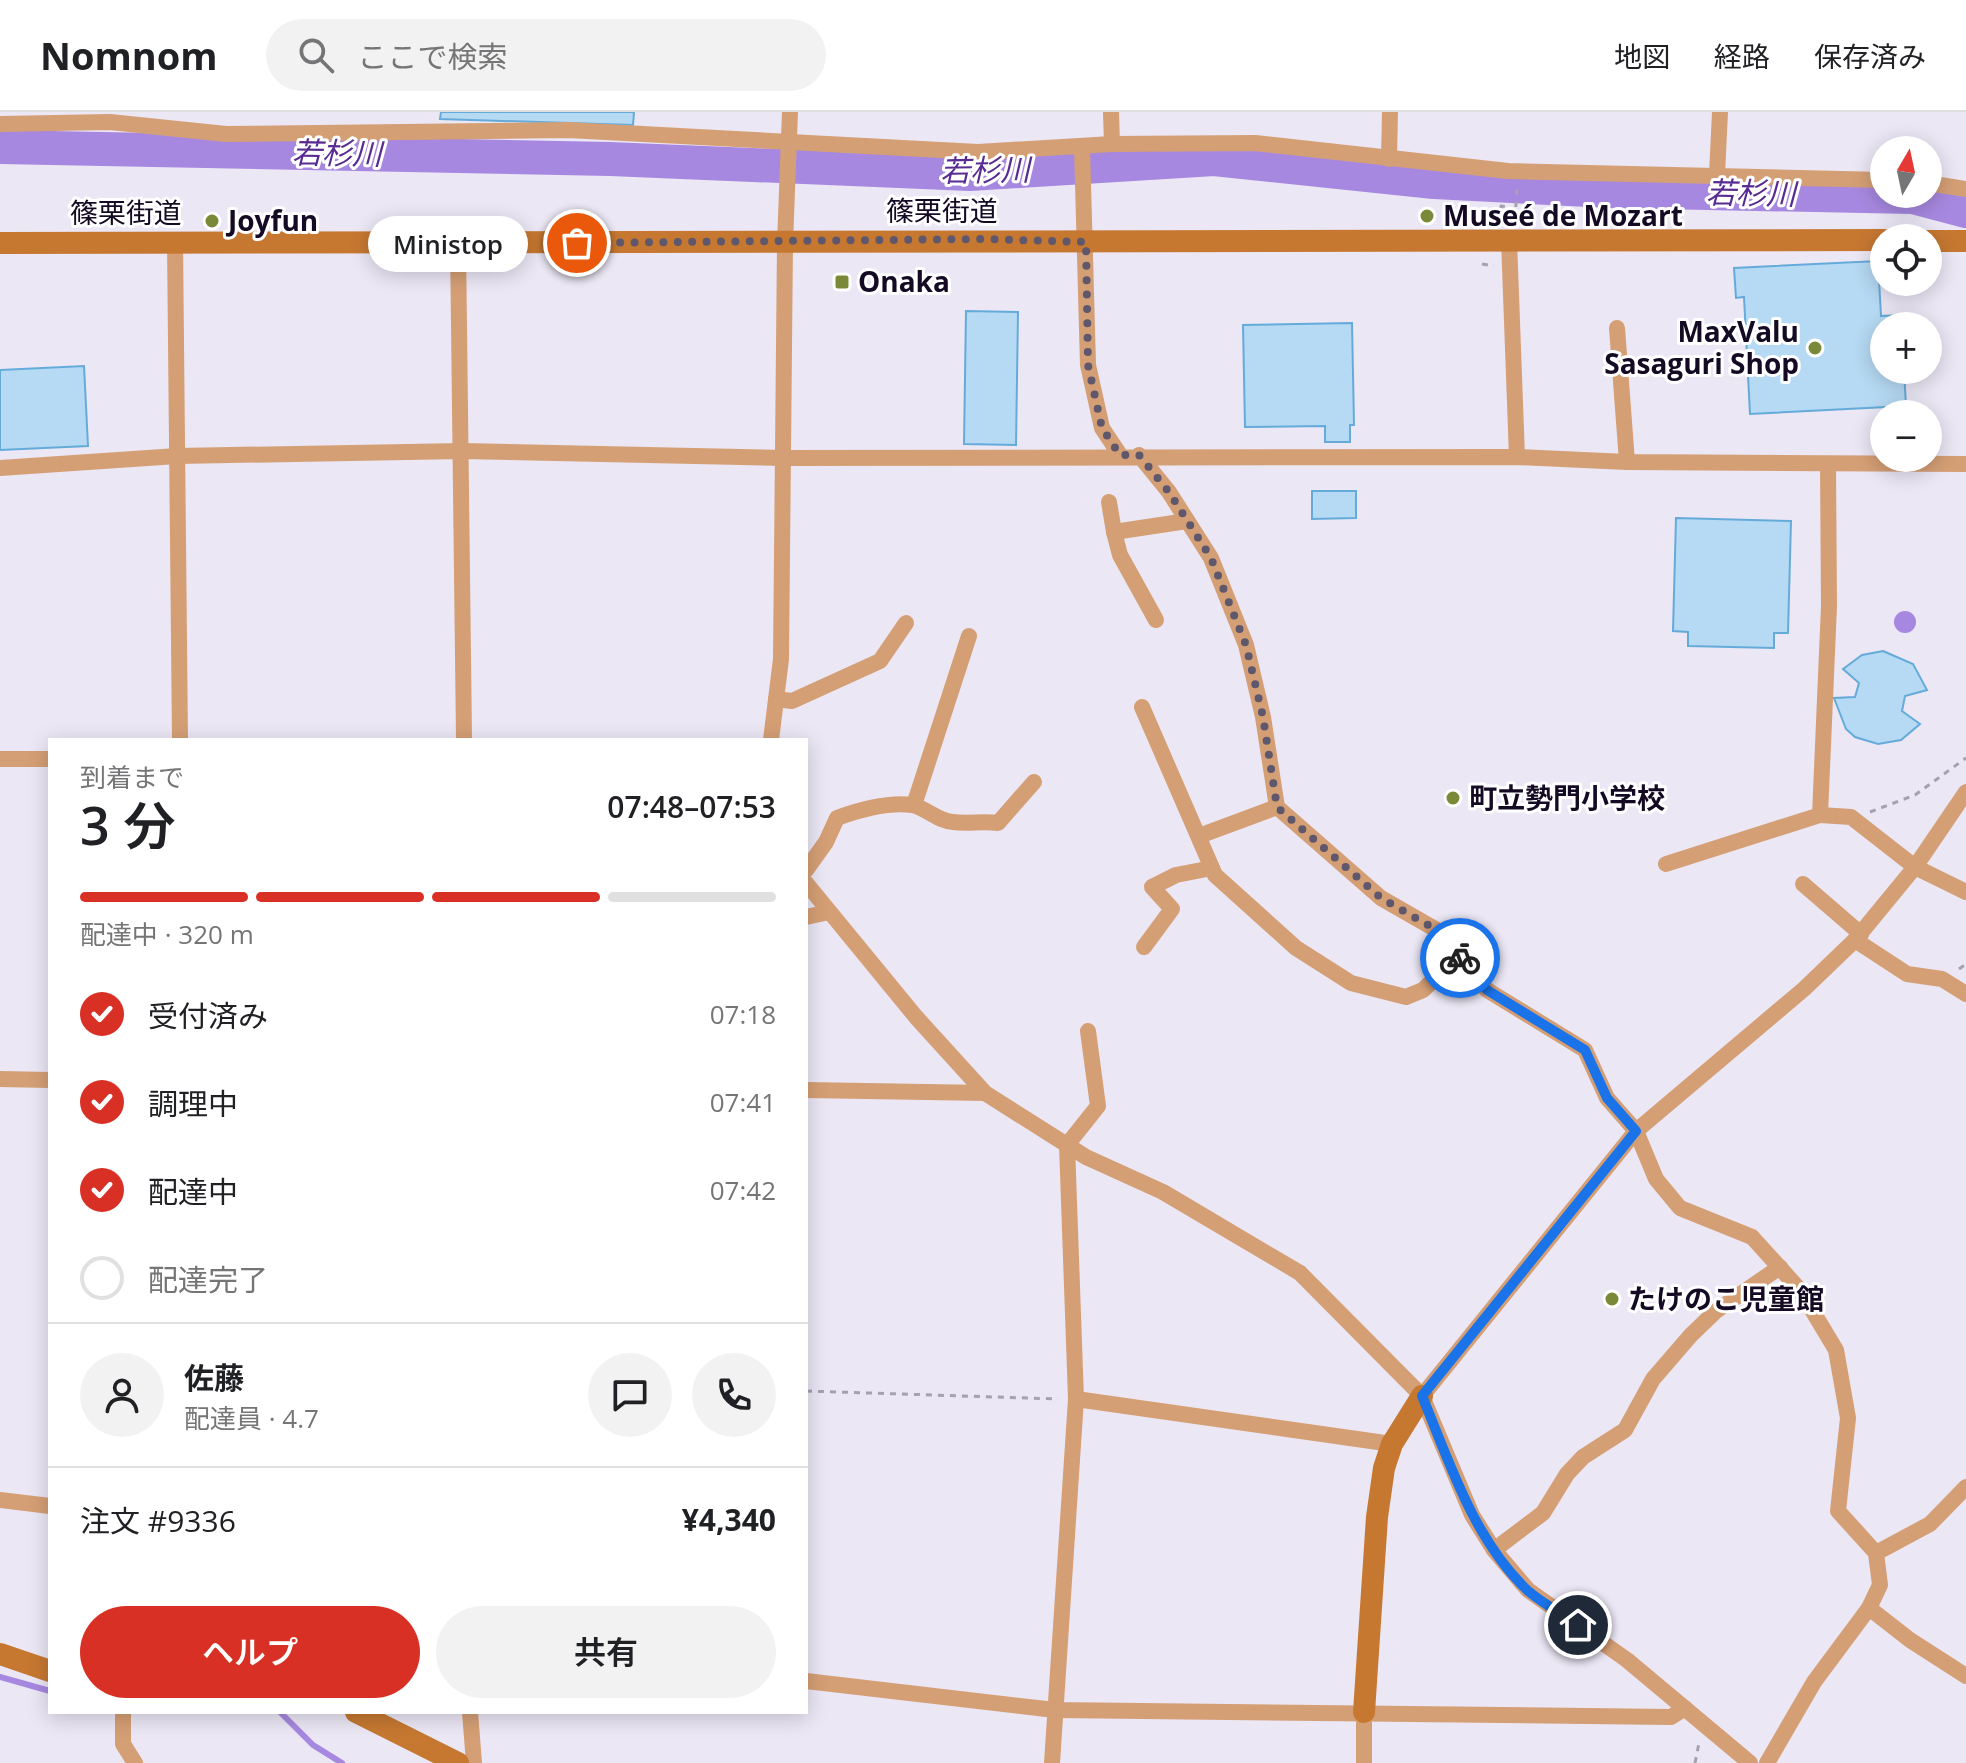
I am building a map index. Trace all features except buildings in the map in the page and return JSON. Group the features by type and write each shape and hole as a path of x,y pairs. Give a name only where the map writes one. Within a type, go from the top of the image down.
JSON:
{"main road":[{"name":"篠栗街道","path":"0,243 785,243 983,239 1086,242 1508,232 1870,240"},
{"path":"1942,241 1966,241"},
{"path":"1364,1712 1377,1517 1384,1468 1392,1444 1422,1396"},
{"path":"0,1654 48,1670"},
{"path":"360,1714 458,1763"}],"street":[{"path":"771,738 781,659 785,243 790,112"},
{"path":"1111,112 1112,144"},
{"path":"1389,159 1390,112"},
{"path":"1717,175 1720,112"},
{"path":"0,124 110,122 226,134 568,130 978,152 1112,144 1255,143 1519,171 1870,180"},
{"path":"1082,147 1088,365 1102,428 1120,455"},
{"path":"1942,185 1966,189"},
{"path":"1508,232 1517,457"},
{"path":"175,242 180,738"},
{"path":"458,243 464,738"},
{"path":"1617,328 1627,462"},
{"path":"0,468 177,456 462,451 783,458 1139,455 1966,464"},
{"path":"1139,455 1211,558 1246,645 1263,717 1277,807 1381,898 1435,929 1487,990 1585,1050 1607,1098 1636,1131 1656,1179 1680,1208 1752,1237 1800,1290 1836,1350 1848,1418 1838,1511 1876,1553 1880,1585 1869,1608 1820,1672 1767,1763"},
{"path":"1820,815 1829,606 1828,464"},
{"path":"1109,502 1120,555 1156,620"},
{"path":"1114,532 1187,521"},
{"path":"776,699 792,701 880,661 906,623"},
{"path":"914,805 969,636"},
{"path":"1142,707 1212,868 1235,894 1296,948 1351,983 1406,997 1423,990 1458,956"},
{"path":"0,759 48,759"},
{"path":"808,867 826,842 837,818 861,809 914,805 954,822 975,819 998,823 1034,782"},
{"path":"1422,1396 1636,1131 1804,989 1858,937 1915,867 1966,792"},
{"path":"1199,836 1277,807"},
{"path":"1666,864 1820,815 1851,817 1915,867 1966,892"},
{"path":"1144,947 1172,909 1152,887 1176,875 1212,868"},
{"path":"1803,884 1858,937 1907,974 1942,979 1966,994"},
{"path":"808,886 985,1093 1067,1145 1176,1199 1300,1273 1422,1396 1472,1515 1494,1550 1528,1590 1627,1660 1750,1763"},
{"path":"808,917 829,912"},
{"path":"1052,1763 1076,1399 1067,1145 1098,1106 1088,1031"},
{"path":"0,1079 48,1080"},
{"path":"808,1090 985,1093"},
{"path":"1494,1550 1543,1513 1567,1474 1583,1457 1625,1430 1653,1379 1691,1335 1716,1311 1780,1267"},
{"path":"1076,1399 1392,1444"},
{"path":"1876,1553 1930,1524 1966,1487"},
{"path":"0,1500 48,1506"},
{"path":"1869,1608 1910,1640 1966,1676"},
{"path":"808,1681 1055,1710 1671,1717 1685,1708"},
{"path":"1364,1712 1364,1763"},
{"path":"116,1763 123,1744 123,1714"},
{"path":"470,1714 474,1763"},
{"path":"123,1744 135,1763"}],"path":[{"path":"1508,232 1519,171"},
{"path":"1851,817 1915,795 1966,758"},
{"path":"808,1391 1076,1399"}],"shaded area":[{"path":"1905,611 1913,614 1916,622 1913,630 1905,633 1897,630 1894,622 1897,614"}],"waterway":[{"name":"若杉川","path":"0,147 610,159 970,174 1214,159 1434,182 1608,191 1913,197 1966,211"},
{"path":"0,1677 48,1690"},
{"path":"282,1714 313,1745 342,1763"}],"way so far":[{"path":"577,243 983,239 1086,242 1088,365 1102,428 1120,455 1139,455 1169,492 1211,558 1246,645 1263,717 1277,807 1381,898 1435,929 1460,958"}],"place":[{"name":"Museé de Mozart","path":"1427,216"},
{"name":"Joyfun","path":"212,221"},
{"name":"Ministop","path":"577,243"},
{"name":"Onaka","path":"842,282"},
{"name":"MaxValu Sasaguri Shop","path":"1815,348"},
{"name":"町立勢門小学校","path":"1453,798"},
{"name":"たけのこ児童館","path":"1612,1299"}],"route":[{"path":"1460,958 1487,990 1585,1050 1607,1098 1636,1131 1422,1396 1472,1515 1494,1550 1528,1590 1578,1625"}]}
